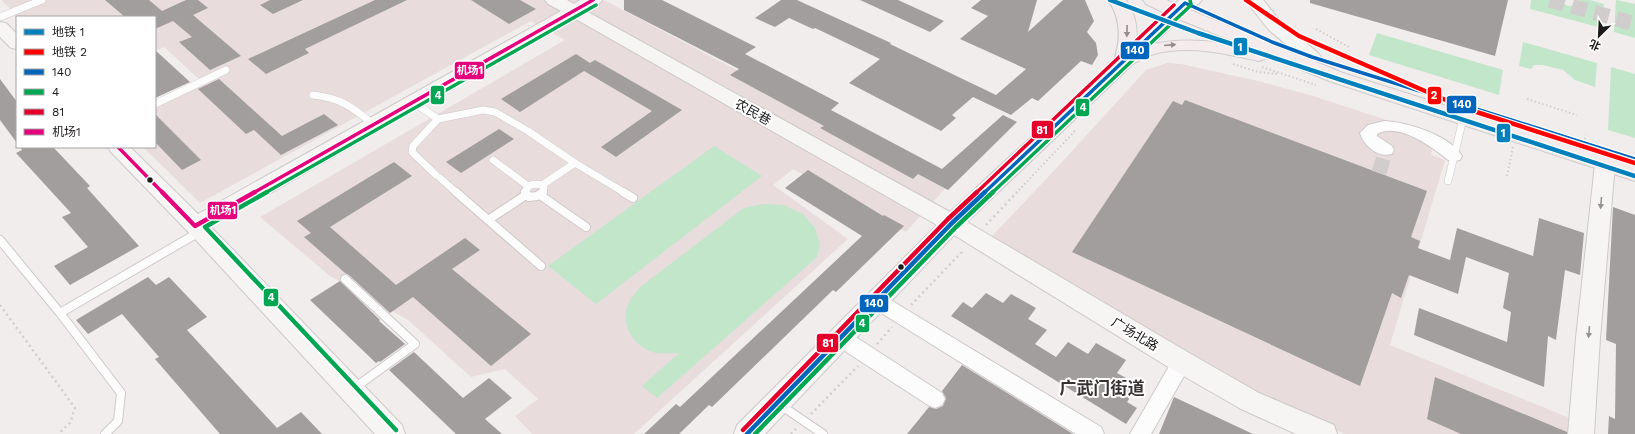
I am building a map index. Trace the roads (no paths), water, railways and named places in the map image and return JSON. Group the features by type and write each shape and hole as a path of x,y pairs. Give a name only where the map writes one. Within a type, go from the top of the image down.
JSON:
{"main road":[{"path":"1117,0 1124,10 1127,23 1126,49 1122,63"},
{"path":"1152,0 1184,3 1272,42 1312,57 1585,139 1635,160"},
{"path":"1184,3 1328,81"},
{"path":"1122,63 1138,52 1166,45 1178,44 1224,49 1277,59 1328,81 1463,118 1511,143 1605,164 1635,174"}],"street":[{"name":"农民巷","path":"554,0 952,223"},
{"path":"198,228 373,124 593,0"},
{"path":"1254,0 1275,26 1312,57"},
{"path":"747,434 952,223 1184,3"},
{"path":"0,27 16,43"},
{"path":"1386,150 1369,139 1368,133 1370,130 1378,127 1392,126 1419,132 1436,141 1454,156"},
{"path":"119,148 198,228 392,434"},
{"path":"1581,434 1588,338 1605,164"},
{"name":"广场北路","path":"952,223 1182,362 1250,401 1324,434"},
{"path":"877,301 1094,434"},
{"path":"841,338 935,399"},
{"path":"1140,434 1182,362"}],"lane":[{"path":"0,17 42,0"},
{"path":"156,104 226,70"},
{"path":"313,95 330,96 343,100 373,124"},
{"path":"413,102 438,119"},
{"path":"541,266 438,177 412,152 413,146 438,119 483,110 495,112 528,131 575,163 633,198"},
{"path":"1448,181 1463,118"},
{"path":"493,160 528,186"},
{"path":"542,185 575,163"},
{"path":"526,195 524,191 528,186 536,183 542,185"},
{"path":"488,220 526,195 533,197 540,195 544,190 542,185"},
{"path":"540,195 586,227"},
{"path":"60,313 198,228"},
{"path":"0,240 60,313 120,393 118,421 105,434"},
{"path":"346,279 415,344 351,390"},
{"path":"778,403 823,434"}],"tunnel":[{"path":"1550,0 1635,24"},
{"path":"1379,173 1386,150"}],"metro line":[{"name":"1","path":"1110,0 1198,33 1635,176"},
{"name":"2","path":"1246,0 1299,36 1464,108 1635,163"}],"district":[{"name":"广武门街道","path":"1102,388"}]}
